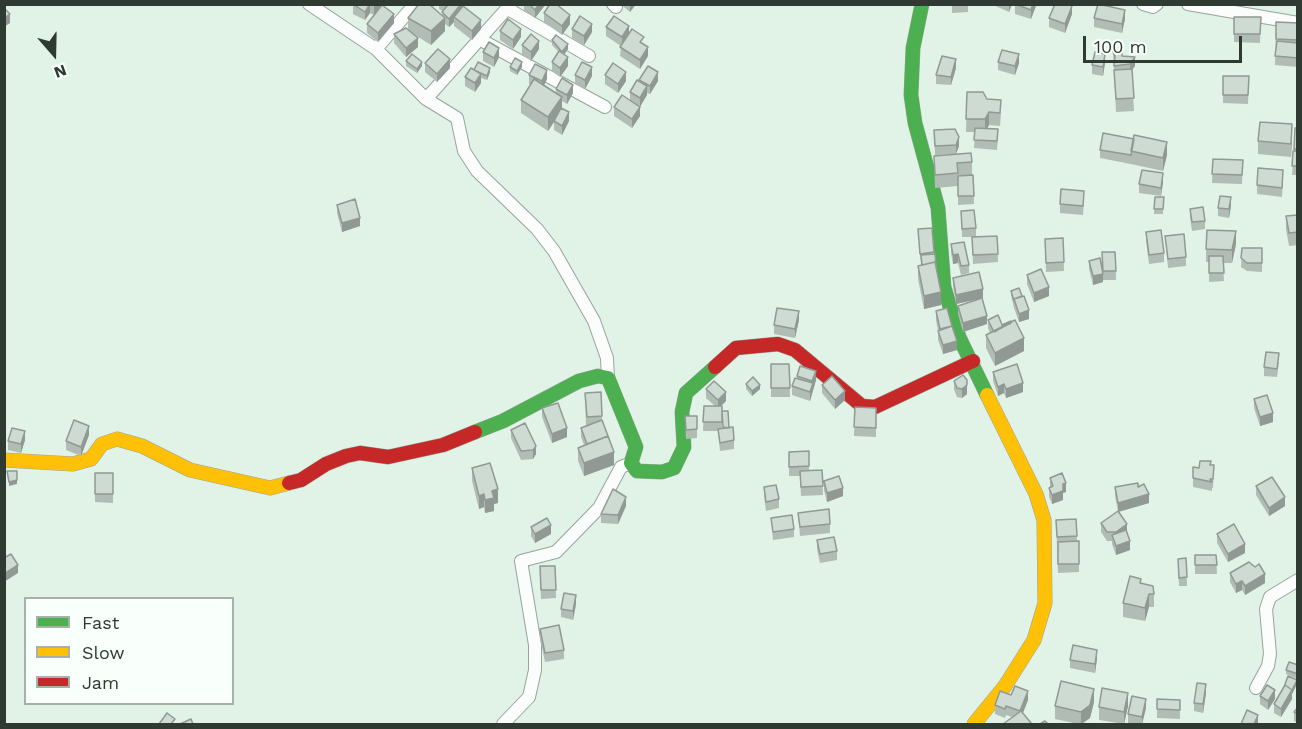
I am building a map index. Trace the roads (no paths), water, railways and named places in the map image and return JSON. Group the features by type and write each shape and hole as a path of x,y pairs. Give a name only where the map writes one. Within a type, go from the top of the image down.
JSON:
{"street":[{"path":"309,4 376,49 426,99 457,118 464,151 477,171 537,229 554,251 594,321 606,358 608,378 626,415 628,430 636,447 631,463"},
{"path":"376,49 415,4"},
{"path":"922,4 913,48 911,95 915,123 938,208 944,287 959,337 973,361 1036,494 1044,520 1046,603 1034,640 1005,686 974,724"},
{"path":"1143,4 1153,7 1157,4"},
{"path":"1188,4 1298,23"},
{"path":"426,99 509,7 589,56"},
{"path":"481,40 605,106"},
{"path":"631,463 637,471 662,472 674,468 684,447 682,412 686,393 736,348 778,344 795,350 862,406 875,407 973,361"},
{"path":"4,460 73,464 91,459 102,444 117,439 142,446 190,470 270,488 301,480 326,464 346,456 360,453 388,457 443,446 503,421 579,381 598,376 608,378"},
{"path":"503,724 529,697 535,670 535,645 521,561 556,552 599,508 621,467 631,463"},
{"path":"1256,688 1269,660 1266,609 1270,597 1298,580"}]}
